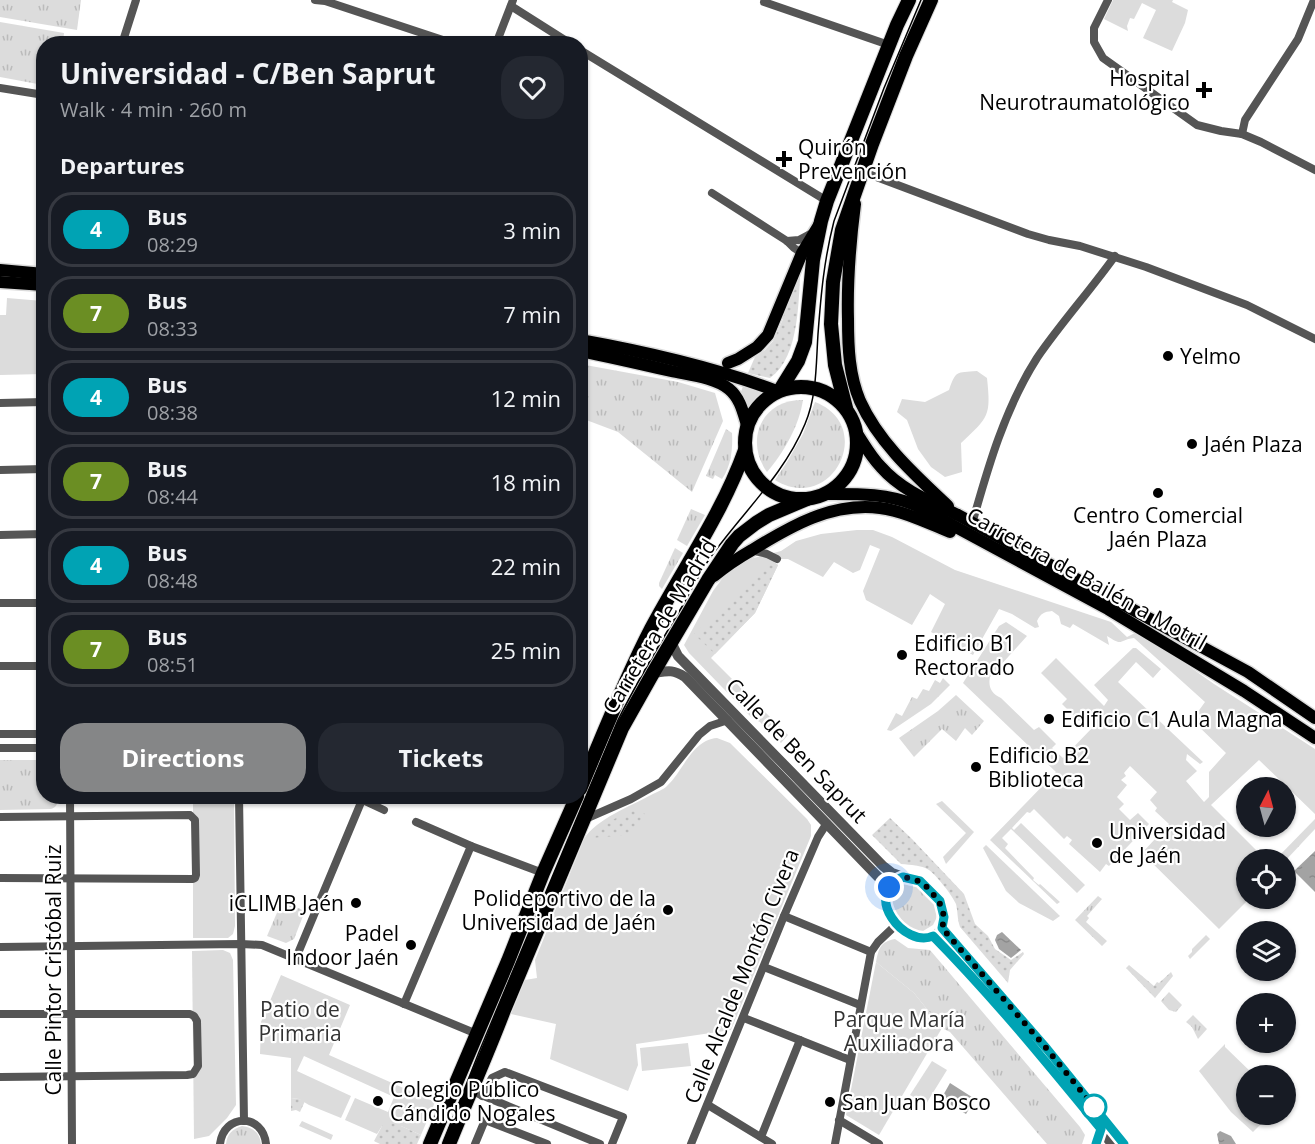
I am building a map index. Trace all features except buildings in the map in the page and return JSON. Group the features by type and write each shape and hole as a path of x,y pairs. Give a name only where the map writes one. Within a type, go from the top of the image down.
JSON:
{"highway":[{"path":"778,391 798,362 805,342 808,256 827,201 907,0"},
{"path":"846,408 832,396 815,388 796,387 778,391 767,398 757,407 747,425 745,450 752,471 765,486 782,496 807,499 825,494 841,482 852,466 857,447 856,432 846,408 835,365 831,324 837,255 842,230 857,187 906,56 931,0"},
{"name":"Carretera de Madrid","path":"588,770 624,682 652,627 718,512 745,450"},
{"name":"Carretera de Madrid","path":"449,1144 476,1093 504,1010 622,728 708,580 739,536 769,515 807,499"},
{"path":"430,1144 574,804"}],"main road":[{"path":"857,187 849,263 848,302 849,355 853,382 865,410 882,438 912,473 957,516"},
{"path":"728,363 757,347 768,335 808,256"},
{"path":"0,270 36,273"},
{"path":"0,282 36,284"},
{"path":"588,342 698,365 778,391"},
{"path":"588,353 691,375 723,385 730,389 741,404 747,425"},
{"name":"Carretera de Bailén a Motril","path":"856,432 874,460 891,477 920,497 1248,672 1315,718"},
{"name":"Carretera de Bailén a Motril","path":"825,494 872,494 905,501 1108,609 1244,691 1315,738"},
{"path":"708,580 768,539 798,523 835,510 857,507 881,508 900,513 987,544"}],"street":[{"path":"125,36 136,0"},
{"path":"315,0 325,1 430,36"},
{"path":"1108,0 1094,28 1095,42 1103,58 1197,125 1242,134 1315,170"},
{"path":"1242,134 1245,120 1298,39 1314,0"},
{"path":"764,2 889,45"},
{"path":"499,36 512,3 559,36"},
{"path":"588,55 827,201"},
{"path":"0,88 36,94"},
{"path":"863,172 1028,234 1115,256 1246,305 1315,339"},
{"path":"712,193 808,256"},
{"path":"787,241 807,237 818,226"},
{"path":"972,524 1005,419 1024,381 1054,335 1095,285 1115,256"},
{"path":"0,403 36,402"},
{"path":"0,470 36,469"},
{"path":"0,535 36,534"},
{"path":"751,550 777,559 771,553 768,539"},
{"path":"0,603 36,603"},
{"name":"Calle de Ben Saprut","path":"671,642 678,656 883,866 903,877"},
{"path":"0,666 36,666"},
{"name":"Calle de Ben Saprut","path":"653,673 670,670 685,677 882,880 885,885 885,894"},
{"name":"Calle de Ben Saprut","path":"582,821 631,799 661,782 699,735 710,726 728,720"},
{"path":"0,734 36,734"},
{"path":"0,748 36,748"},
{"name":"Calle Pintor Cristóbal Ruiz","path":"70,804 72,1144"},
{"path":"240,804 244,1121"},
{"path":"296,958 356,804"},
{"path":"371,804 384,810"},
{"path":"0,817 190,815 195,820 196,875 193,879 0,878"},
{"path":"416,822 543,873"},
{"name":"Calle Alcalde Montón Civera","path":"691,1144 784,916 818,837 827,823"},
{"path":"404,1004 471,846"},
{"path":"903,877 920,881 940,901 944,917 938,932 927,939 914,936 897,924 887,908 885,894 893,883 903,877"},
{"path":"784,916 871,952"},
{"path":"835,1144 871,952 897,924"},
{"path":"938,932 1112,1144"},
{"path":"938,932 1047,1049 1124,1144"},
{"path":"0,947 262,945 477,1034"},
{"path":"764,968 860,1005"},
{"path":"0,1014 185,1013 194,1016 197,1021 198,1066 193,1074 187,1076 0,1077"},
{"path":"744,1017 850,1060"},
{"path":"761,1137 800,1040"},
{"path":"600,1144 476,1093 492,1078 505,1072 516,1076 623,1117 612,1144"},
{"path":"708,1105 772,1144"},
{"path":"475,1144 484,1120 547,1144"},
{"path":"839,1120 879,1144"},
{"path":"218,1144 224,1130 236,1122 244,1121 260,1128 266,1144"},
{"path":"1096,1144 1101,1129"}],"green space":[{"path":"0,0 81,0 77,30 0,17"},
{"path":"1113,0 1173,0 1172,2 1188,10 1185,23 1172,51 1143,38 1156,10 1142,3 1134,19 1130,18 1128,31 1104,19"},
{"path":"0,22 64,33 64,36 36,36 36,84 0,77"},
{"path":"801,263 796,325 788,356 770,378 748,373 755,357 773,341 783,319 780,318"},
{"path":"7,298 36,300 36,374 0,375 0,315 6,315"},
{"path":"588,365 678,382 715,393 723,421 692,492 618,432 588,421"},
{"path":"977,371 987,378 989,401 986,415 961,443 962,472 945,477 931,467 918,449 907,420 897,412 902,399 925,402 949,390 953,379 958,374"},
{"path":"744,384 765,391 747,410 740,394"},
{"path":"803,400 790,438 767,472 760,460 757,447 757,435 761,424 777,406 789,401"},
{"path":"815,402 833,414 843,429 845,446 840,463 829,477 814,486 796,488 775,480 803,434"},
{"path":"726,429 732,433 729,463 722,479 715,475 713,479 706,476"},
{"path":"691,509 705,515 687,546 677,540"},
{"path":"873,530 892,537 955,570 1111,622 1127,637 1139,631 1214,684 1315,749 1315,814 1296,796 1296,777 1277,777 1259,760 1241,777 1236,777 1236,782 1211,805 1236,830 1236,837 1243,837 1255,849 1236,849 1236,909 1239,909 1219,929 1142,853 1169,824 1155,811 1157,808 1150,800 1157,792 1130,766 1124,773 1126,776 1121,780 1127,785 1117,797 1124,804 1119,809 1130,820 1138,813 1149,824 1109,866 1106,864 1100,872 1069,844 1072,840 1067,836 1064,839 1034,809 1030,813 1027,812 1012,828 1014,830 1021,823 1085,885 1077,893 1011,829 1002,838 1008,844 1005,848 1034,878 1033,880 1060,902 1057,904 990,840 1056,772 963,683 999,626 1006,622 1027,636 990,677 991,689 1034,730 1039,727 1056,744 1052,748 1063,758 1094,726 1084,716 1079,721 1062,704 1067,699 1041,673 1056,658 1104,706 1108,700 1094,685 1133,648 1136,648 1161,669 1153,678 1136,662 1118,682 1203,762 1200,764 1187,754 1186,760 1197,771 1186,781 1204,802 1209,797 1209,772 1226,753 1192,720 1205,702 1134,638 1119,642 1107,636 1109,645 1073,624 1070,628 1061,624 1059,616 1052,611 1041,615 1037,621 1039,627 1035,628 999,609 973,655 931,632 945,604 930,594 912,625 866,600 863,591 880,549 870,545 860,570 853,573 834,562 823,577 788,559 777,559 774,562 778,565 755,613 711,658 788,735 781,743 760,722 753,719 684,645 713,591 725,575 746,560 781,551 796,541 821,534"},
{"path":"675,548 683,553 662,589 659,583"},
{"path":"773,562 778,565 755,613 715,654 694,634"},
{"path":"943,678 950,685 931,704 891,731 887,730 896,713 902,716 912,697 917,699 923,689 929,691 935,680 940,683"},
{"path":"956,695 984,721 972,735 965,728 956,741 942,729 914,757 899,738 938,711"},
{"name":"Polideportivo de la Universidad de Jaén","path":"717,738 730,743 807,819 811,825 811,836 731,1030 636,1044 638,1065 628,1091 550,1059 556,1024 511,1014 525,980 537,978 535,960 584,839 605,819 665,787 701,744"},
{"path":"0,760 36,760 36,804 57,804 56,806 51,809 0,810"},
{"path":"942,801 974,832 946,864 943,857 966,833 936,804"},
{"path":"193,804 234,804 235,926 233,934 228,938 193,938"},
{"path":"638,810 645,814 629,835 590,838 596,829 629,811"},
{"path":"890,818 964,894 975,924 988,936 995,949 1011,960 1023,952 1024,954 1010,970 1008,983 960,927 956,904 936,877 923,867 901,864 872,835"},
{"path":"1315,819 1315,829 1296,849 1286,849"},
{"path":"986,845 1060,916 1053,921 1019,903 1006,891 983,848"},
{"path":"904,883 917,886 935,905 936,919 933,925 923,931 909,928 894,912 889,896 894,887"},
{"path":"1098,896 1102,899 1087,916 1089,918 1086,922 1107,941 1102,946 1075,920"},
{"path":"282,901 305,911 294,939 286,943 267,936"},
{"path":"1206,935 1210,939 1190,959 1188,956 1192,949"},
{"path":"895,939 908,948 930,950 1080,1127 1085,1135 1082,1144 1047,1144 950,1032 942,1028 914,993 876,962 881,946"},
{"path":"223,950 230,953 233,960 236,1105 209,1136 194,1139 192,951"},
{"name":"Parque María Auxiliadora","path":"876,962 914,993 942,1028 879,1135 846,1115"},
{"path":"1129,965 1154,986 1171,972 1173,976 1155,998 1126,968"},
{"name":"Patio de Primaria","path":"281,975 350,1005 329,1055 435,1102 421,1135 401,1126 382,1126 377,1134 345,1120 355,1098 388,1112 394,1097 304,1056 297,1071 351,1096 341,1118 299,1099 291,1098 291,1058 260,1054 261,1022"},
{"path":"1169,992 1182,1005 1176,1012 1169,1010 1161,1001"},
{"path":"1193,1015 1207,1029 1198,1039 1192,1027 1186,1022"},
{"path":"688,1043 691,1066 642,1071 640,1048"},
{"path":"1225,1044 1225,1047 1244,1065 1236,1065 1236,1117 1231,1112 1199,1071"},
{"path":"932,1061 947,1070 926,1104 910,1095"},
{"path":"291,1098 305,1101 300,1112 291,1111"},
{"path":"302,1121 333,1135 331,1140 299,1126"},
{"path":"387,1122 421,1135 417,1144 380,1144 374,1141 382,1126"},
{"path":"1245,1125 1260,1125 1253,1132"},
{"path":"242,1126 255,1131 261,1144 226,1144 231,1132"}],"water":[{"path":"1315,851 1315,892 1296,873 1296,869"},
{"path":"1002,932 1021,950 1011,958 999,949 995,940"},
{"path":"950,1083 975,1099 966,1114 941,1099"},
{"path":"1220,1131 1231,1136 1236,1144 1219,1144 1217,1134"}],"tram line":[{"path":"588,792 618,720 706,563 774,477 796,443 805,424 814,391 823,277 834,221 884,88 921,0"},
{"path":"443,1144 583,804"}],"bus line":[{"name":"4","path":"1096,1144 1101,1129 954,957 933,936 927,939 914,936 897,924 887,908 885,894 898,879 903,877 920,881 940,901 944,917 942,928 1047,1049 1124,1144"}],"place":[{"name":"Hospital Neurotraumatológico","path":"1204,90"},
{"name":"Quirón Prevención","path":"784,159"},
{"name":"Yelmo","path":"1168,356"},
{"name":"Jaén Plaza","path":"1192,444"},
{"name":"Centro Comercial Jaén Plaza","path":"1158,493"},
{"name":"Edificio B1 Rectorado","path":"902,655"},
{"name":"Edificio C1 Aula Magna","path":"1049,719"},
{"name":"Edificio B2 Biblioteca","path":"976,767"},
{"name":"Universidad de Jaén","path":"1097,843"},
{"name":"iCLIMB Jaén","path":"356,903"},
{"name":"Polideportivo de la Universidad de Jaén","path":"668,910"},
{"name":"Padel Indoor Jaén","path":"411,945"},
{"name":"Colegio Público Cándido Nogales","path":"378,1101"},
{"name":"San Juan Bosco","path":"830,1102"}],"route":[{"path":"889,887 903,877 920,881 929,889 940,901 943,909 942,928 1094,1107"}]}
